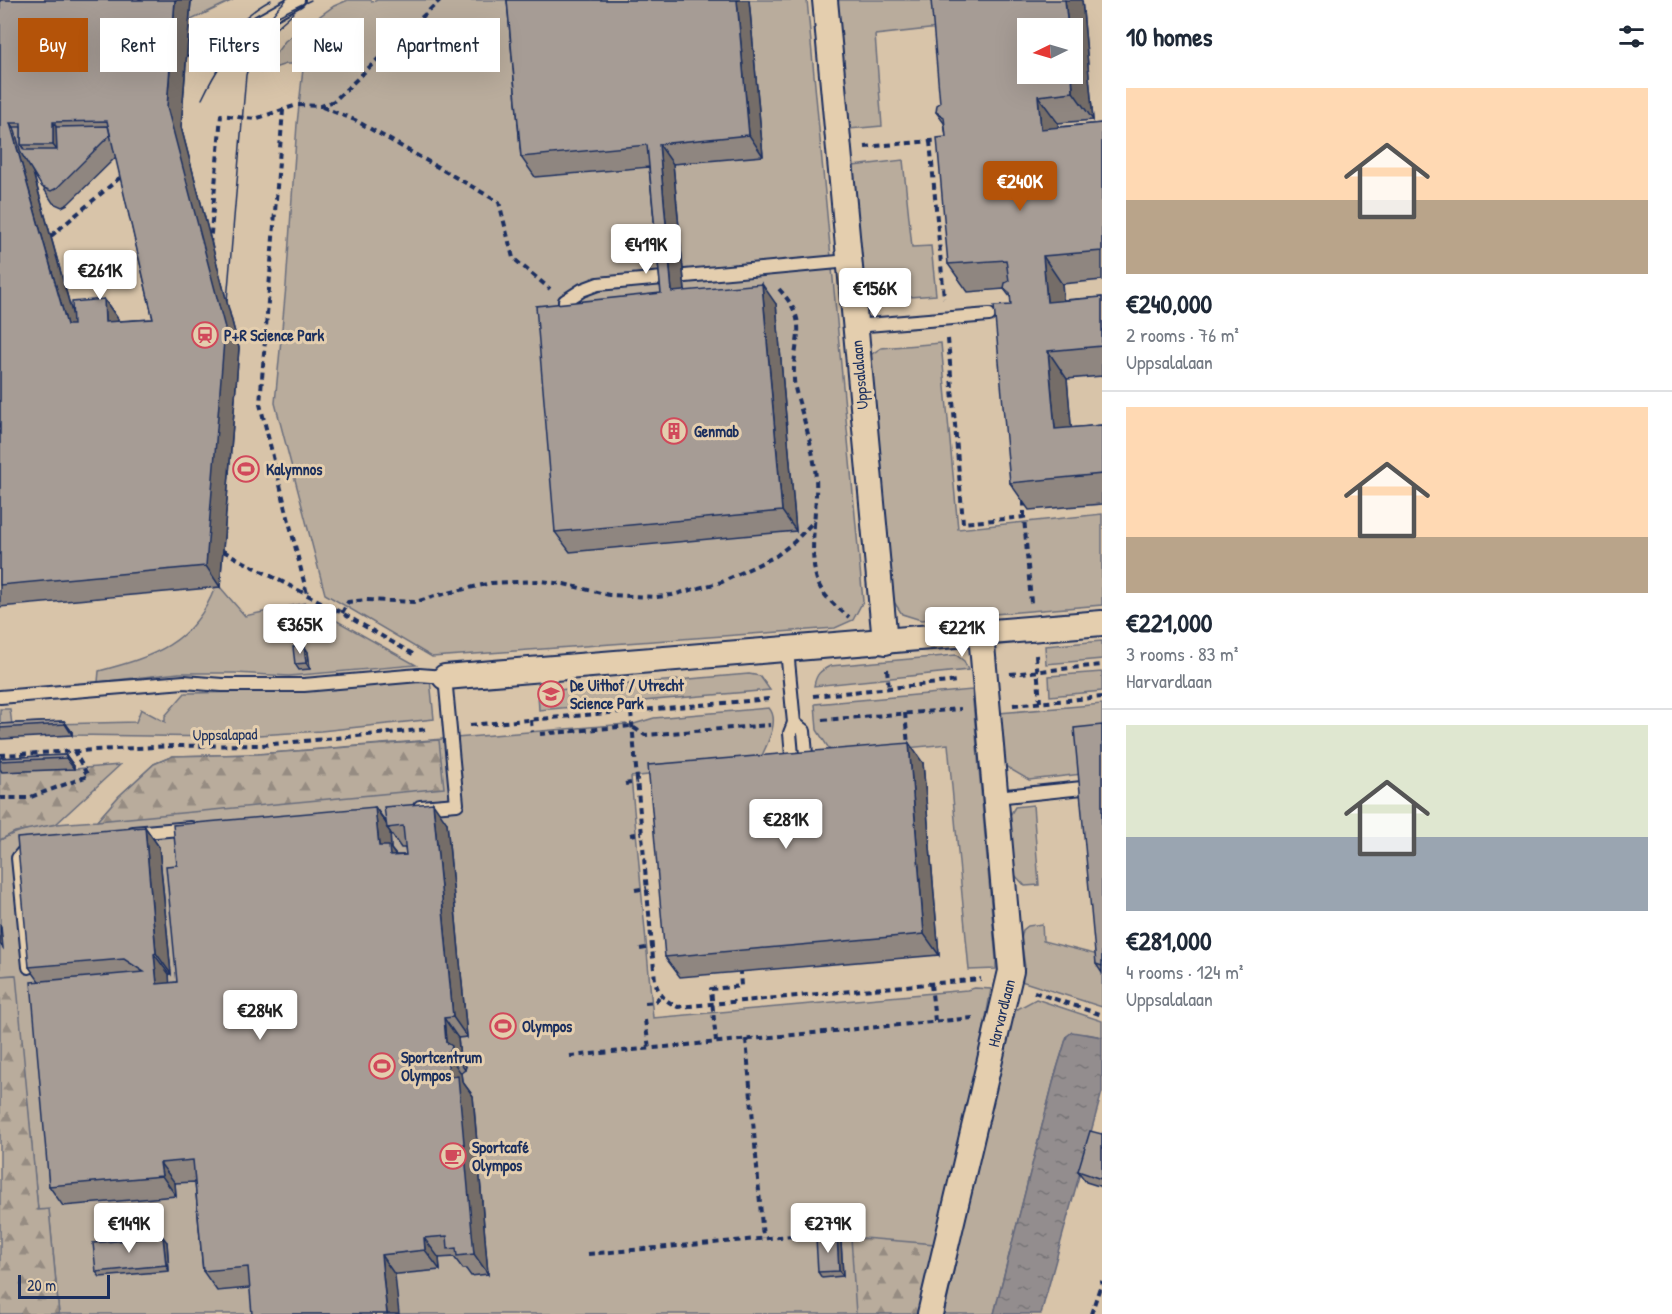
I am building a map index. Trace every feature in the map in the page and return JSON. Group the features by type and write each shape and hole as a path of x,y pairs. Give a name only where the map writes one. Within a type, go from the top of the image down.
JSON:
{"street":[{"name":"Uppsalalaan","path":"825,0 885,642"},
{"path":"445,677 1102,623"},
{"name":"Harvardlaan","path":"930,1314 1011,971 981,634"}],"lane":[{"path":"187,49 224,42 298,0"},
{"path":"566,324 565,301 582,290 598,284 849,261"},
{"path":"855,326 989,315"},
{"path":"787,650 794,723 790,733 793,784"},
{"path":"0,697 184,682 222,685 304,685 419,675 445,677 457,804 410,808"},
{"path":"794,723 804,731 807,774 811,783"},
{"path":"996,797 1092,787"},
{"path":"115,834 209,826"},
{"path":"28,967 18,858 33,842 44,841"}],"path":[{"path":"321,106 334,101 440,0"},
{"path":"209,255 221,115 255,119 297,105 321,106 355,120 499,202 513,258 565,301"},
{"path":"283,110 260,404 307,594"},
{"path":"838,149 950,139"},
{"path":"930,141 963,522 1024,518"},
{"path":"51,236 128,171"},
{"path":"763,269 792,304 799,323 794,381 809,438 816,477 813,562 820,587 836,607 885,642"},
{"path":"1024,499 1040,702"},
{"path":"342,613 348,602 366,600 416,602 491,583 540,581 564,584 609,595 656,597 672,595 722,582 776,556 794,542 815,520"},
{"path":"223,551 342,613 431,664 445,677"},
{"path":"813,696 985,678 1037,670 1102,665"},
{"name":"Uppsalapad","path":"0,755 174,746 262,745 771,699"},
{"path":"631,712 655,981 665,1000 678,1007 983,978 1102,1015"},
{"path":"905,713 909,748"},
{"path":"531,720 532,732"},
{"path":"540,734 631,726 645,735 773,724"},
{"path":"0,798 28,798 88,776 74,751"},
{"path":"625,784 637,782"},
{"path":"630,835 642,833"},
{"path":"635,890 647,888"},
{"path":"640,949 652,947"},
{"path":"716,1042 711,989 741,986 740,972"},
{"path":"932,984 935,1022"},
{"path":"645,1003 655,1002 661,995"},
{"path":"570,1056 1000,1016"},
{"path":"645,1020 649,1048"},
{"path":"746,1039 764,1238"},
{"path":"588,1254 803,1235"},
{"path":"1091,1314 1102,1281"}],"green space":[{"path":"191,0 233,0 195,18 189,18"},
{"path":"348,0 373,2 377,0 807,0 863,601 853,620 835,628 432,657 325,594 275,403 303,72 364,72 364,18 317,18 334,6"},
{"path":"837,0 936,0 938,28 875,35 882,126 849,129"},
{"path":"292,36 292,64 280,66 280,48"},
{"path":"903,160 912,247 931,246 936,295 882,299 864,290 853,166"},
{"path":"941,343 958,529 1102,514 1102,605 921,620 902,614 892,599 869,356 881,348"},
{"path":"215,587 220,587 245,616 305,603 416,665 289,676 179,673 98,682 99,671 137,660 169,645 183,635 206,606"},
{"path":"1102,641 1102,659 1046,664 1045,646"},
{"path":"956,655 964,661 968,670 814,686 819,673 830,666"},
{"path":"1102,672 1102,691 1050,696 1049,676"},
{"path":"749,674 760,676 770,690 539,710 538,694 545,691"},
{"path":"430,679 434,719 321,731 226,737 72,735 72,732 0,737 0,709 10,709 12,725 136,722 141,709 165,722 165,716 185,693 257,692"},
{"path":"972,690 996,969 969,970 948,744 833,755 817,730 815,704"},
{"path":"1102,704 1102,747 1091,773 1029,780 1005,766 999,713"},
{"name":"Olympos","path":"769,708 772,713 773,727 759,762 631,777 653,1018 975,988 991,989 983,1034 935,1244 898,1314 59,1314 49,1210 38,1210 15,975 0,976 0,840 35,827 97,821 119,796 154,764 173,756 258,754 626,724 627,726 654,718"},
{"path":"439,740 444,788 97,821 119,796 154,764 173,756 258,754"},
{"path":"120,765 56,824 15,832 0,840 0,771"},
{"path":"1033,805 1039,885 1025,886 1014,874 1009,817 1015,807"},
{"path":"1042,924 1043,941 1102,956 1102,1007 1021,981 1025,967 1021,939 1023,930 1028,926"},
{"path":"16,975 38,1210 49,1209 59,1314 0,1314 0,976"},
{"path":"1036,999 1102,1021 1102,1037 1087,1034 1067,1036 994,1314 944,1314 1012,1012"},
{"path":"851,1237 935,1244 917,1314 856,1314"}],"water":[{"path":"1072,1032 1102,1037 1102,1092 1041,1314 994,1314 1055,1075 1067,1036"}],"building":[{"name":"P+R Science Park","path":"0,0 175,0 174,18 100,18 100,72 170,72 167,107 225,328 206,566 0,585","holes":["107,121 153,319 105,322 104,299 72,302 73,325 67,325 10,123 21,123 21,145 53,145 53,122"]},
{"path":"507,0 737,0 749,135 659,144 672,292 762,284 782,511 555,532 536,306 661,293 647,145 521,157"},
{"path":"931,0 1065,0 1067,18 1017,18 1017,84 1073,84 1073,92 1038,96 1041,129 1102,123 1102,251 1043,256 1047,302 1102,297 1102,346 1048,351 1055,429 1102,425 1102,474 1010,483 994,306 1011,305 1010,293 1004,288 1005,283 1009,281 1006,260 948,264 937,138 946,137 944,117 936,112 937,105 940,103"},
{"path":"108,126 110,135 57,188 51,191 42,187 21,153 14,127 21,127 21,145 24,150 57,150 56,127"},
{"path":"304,646 306,663 295,664 293,647"},
{"path":"64,721 65,724 0,728 0,724"},
{"path":"1102,725 1102,966 1096,964 1074,728"},
{"path":"909,743 924,934 665,957 648,765"},
{"path":"66,755 66,758 0,761 0,758"},
{"path":"433,803 453,1017 444,1018 446,1042 452,1046 447,1053 449,1077 458,1076 474,1254 457,1256 456,1248 448,1249 447,1236 424,1238 425,1250 381,1255 387,1314 252,1314 248,1267 203,1271 193,1160 160,1163 162,1176 49,1186 31,982 144,972 124,959 29,967 17,838 145,827 157,984 177,982 166,866 177,865 173,825 375,807 379,846 389,846 390,856 406,855 403,826 387,828 384,807"},
{"path":"1090,1131 1102,1134 1101,1179 1078,1171"},
{"path":"837,1236 839,1271 818,1272 816,1238"},
{"path":"163,1237 166,1265 96,1272 93,1243"}],"tram line":[{"path":"245,18 271,0"},
{"path":"227,301 246,75 261,34 272,16 286,0"},
{"path":"202,99 223,62 245,37 273,19 311,0"},
{"path":"280,24 294,12"}],"place":[{"name":"P+R Science Park","path":"205,335"},
{"name":"Genmab","path":"674,431"},
{"name":"Kalymnos","path":"246,469"},
{"name":"De Uithof / Utrecht Science Park","path":"551,694"},
{"name":"Olympos","path":"503,1026"},
{"name":"Sportcentrum Olympos","path":"382,1066"},
{"name":"Sportcafé Olympos","path":"453,1156"}]}
